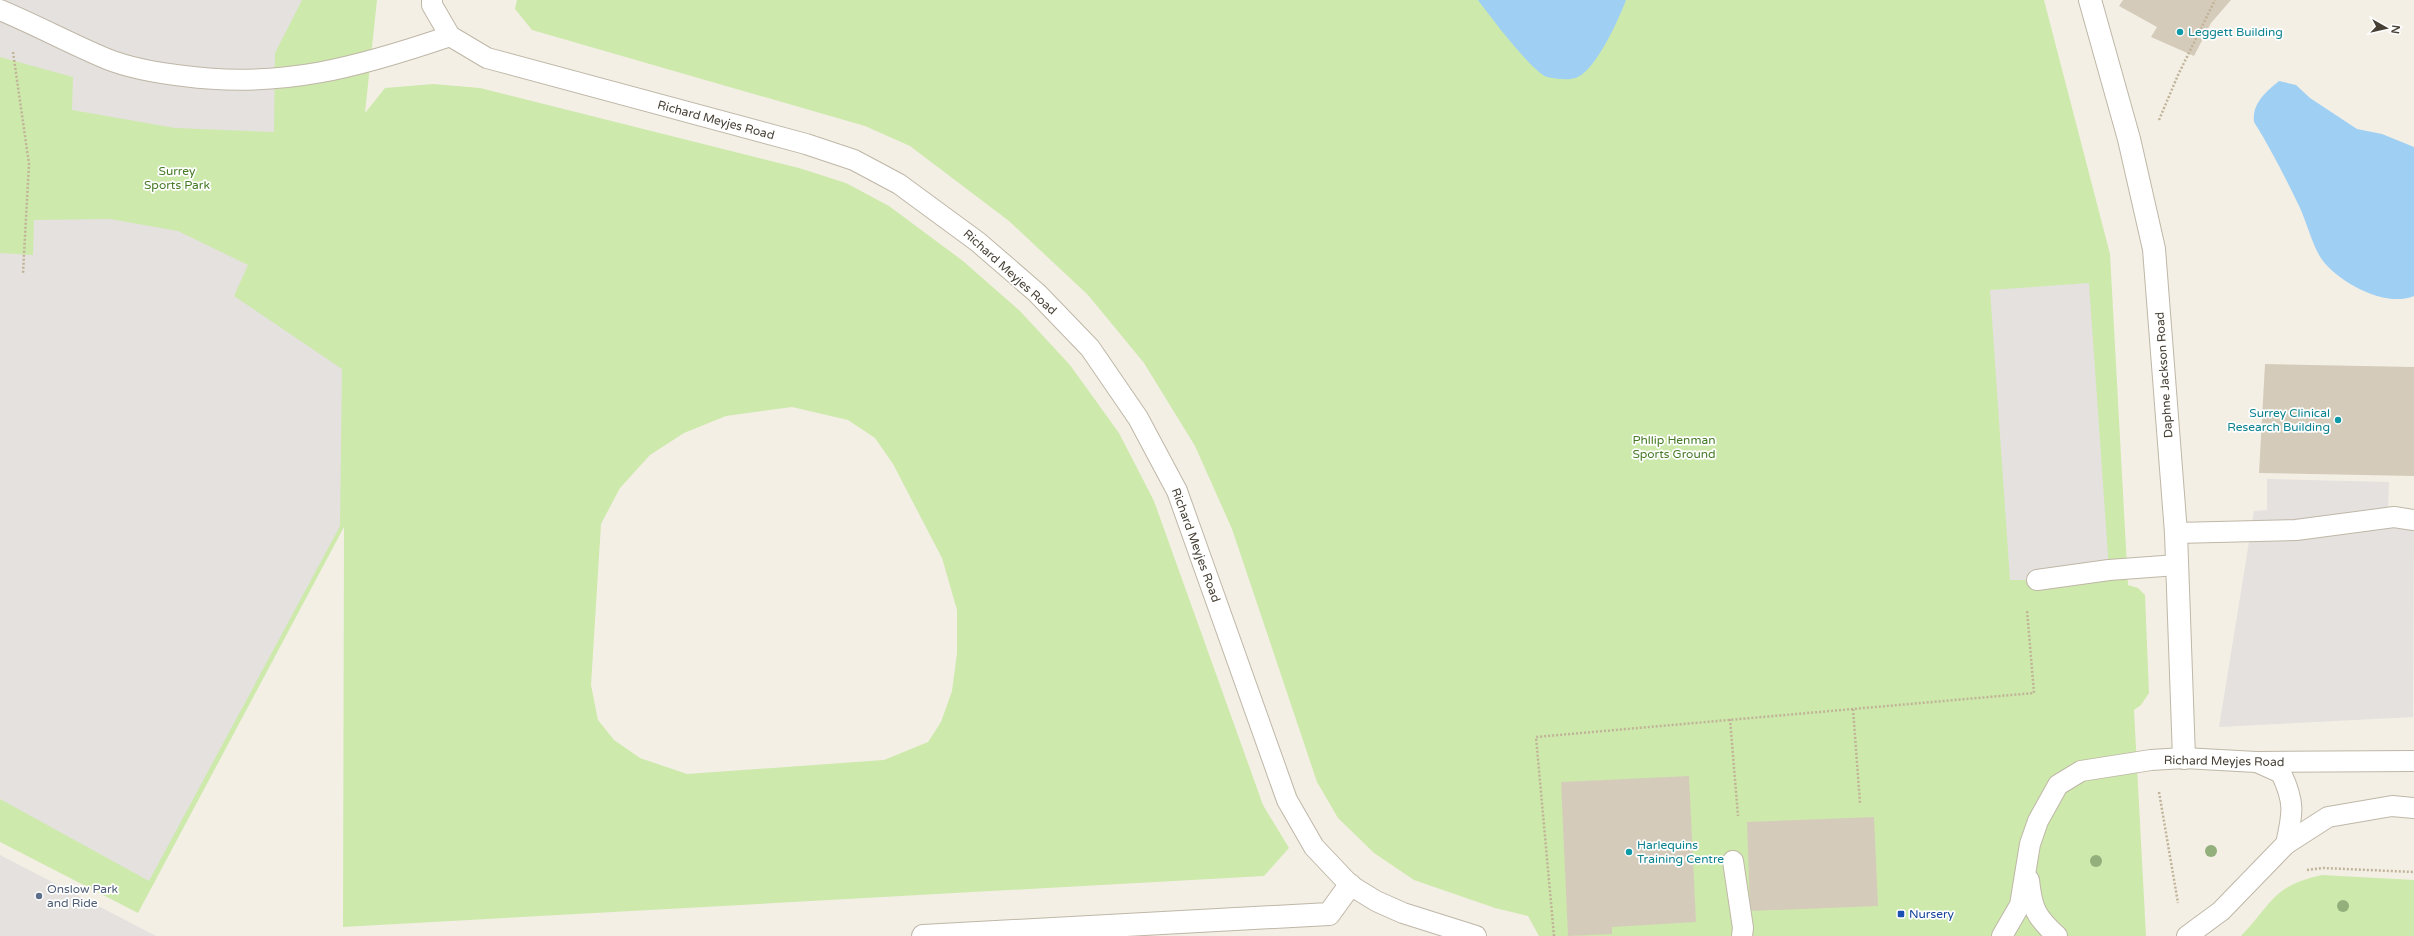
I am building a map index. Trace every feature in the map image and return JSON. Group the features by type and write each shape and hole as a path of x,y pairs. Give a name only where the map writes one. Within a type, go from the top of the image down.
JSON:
{"street":[{"name":"Daphne Jackson Road","path":"2090,0 2129,139 2154,249 2176,533 2184,758"},
{"path":"923,936 1329,914 1350,885"}],"lane":[{"name":"Richard Meyjes Road","path":"432,0 432,5 450,36 487,58 806,144 854,160 906,188 978,242 1037,293 1090,348 1145,431 1177,491 1287,800 1314,847 1350,885 1376,901 1403,913 1476,936"},
{"path":"4,12 108,59 153,72 201,79 260,81 319,74 397,54 450,36"},
{"path":"2176,533 2296,530 2394,517 2414,520"},
{"path":"2037,580 2109,570 2177,565"},
{"name":"Richard Meyjes Road","path":"2002,936 2020,905 2030,844 2038,821 2058,785 2081,771 2151,760 2184,758 2256,762 2414,761"},
{"path":"2256,762 2281,773 2291,793 2292,820 2286,844"},
{"path":"2188,936 2221,912 2286,844 2328,818 2392,806 2414,808"},
{"path":"1733,861 1743,928 1742,936"},
{"path":"2027,868 2031,898 2040,921 2057,936"}],"path":[{"path":"2158,122 2178,75 2215,0"},
{"path":"4,12 29,164 23,272"},
{"path":"1554,936 1536,737 2034,693 2027,606"},
{"path":"1853,709 1860,803"},
{"path":"1730,719 1738,816"},
{"path":"2151,760 2164,813 2179,907"},
{"path":"2304,871 2323,868 2414,872"}],"green space":[{"path":"0,0 377,0 365,113 385,88 433,84 480,88 799,168 846,183 889,206 963,261 1019,310 1070,365 1119,433 1154,501 1263,805 1289,848 1264,876 343,927 344,527 138,913 0,842","holes":["792,407 848,420 875,438 893,464 942,558 957,610 957,653 952,691 941,722 928,742 884,760 687,774 640,758 614,740 598,720 591,685 601,524 620,488 650,455 684,433 726,416"]},
{"name":"Phllip Henman Sports Ground","path":"517,0 2044,0 2110,254 2128,585 2138,588 2145,595 2149,693 2141,705 2134,710 2146,936 1539,936 1528,916 1495,908 1414,880 1374,853 1338,818 1317,782 1232,529 1195,446 1144,363 1088,295 1009,221 910,146 865,126 532,30 515,9"},
{"path":"2322,875 2414,880 2414,936 2241,936 2283,890 2305,879"}],"shaded area":[{"path":"0,0 302,0 275,53 274,132 175,128 72,110 73,77 0,57"},
{"name":"Surrey Sports Park","path":"110,219 178,231 248,265 234,296 342,369 340,526 149,881 0,799 0,253 33,255 34,220"},
{"path":"2089,283 2109,570 2037,580 2010,580 1990,290"},
{"path":"2267,479 2389,482 2388,509 2414,529 2413,717 2219,727 2254,511 2267,510"},
{"name":"Onslow Park and Ride","path":"0,855 156,936 0,936"}],"water":[{"path":"1478,0 1626,0 1606,43 1592,64 1578,77 1558,79 1547,77 1531,65 1491,18"},
{"path":"2279,81 2296,85 2310,98 2357,129 2382,134 2414,147 2414,296 2403,299 2390,299 2364,291 2340,277 2319,256 2295,197 2254,122 2255,109 2261,98"}],"building":[{"name":"Leggett Building","path":"2123,0 2231,0 2211,23 2194,56 2151,37 2157,27 2119,6"},
{"name":"Surrey Clinical Research Building","path":"2265,364 2414,367 2414,476 2259,473"},
{"name":"Harlequins Training Centre","path":"1689,776 1696,922 1612,927 1612,934 1568,936 1561,782"},
{"path":"1874,817 1878,906 1750,911 1747,822"}],"place":[{"name":"Leggett Building","path":"2180,32"},
{"name":"Surrey Clinical Research Building","path":"2338,420"},
{"name":"Harlequins Training Centre","path":"1629,852"},
{"name":"Onslow Park and Ride","path":"39,896"},
{"name":"Nursery","path":"1901,914"}]}
